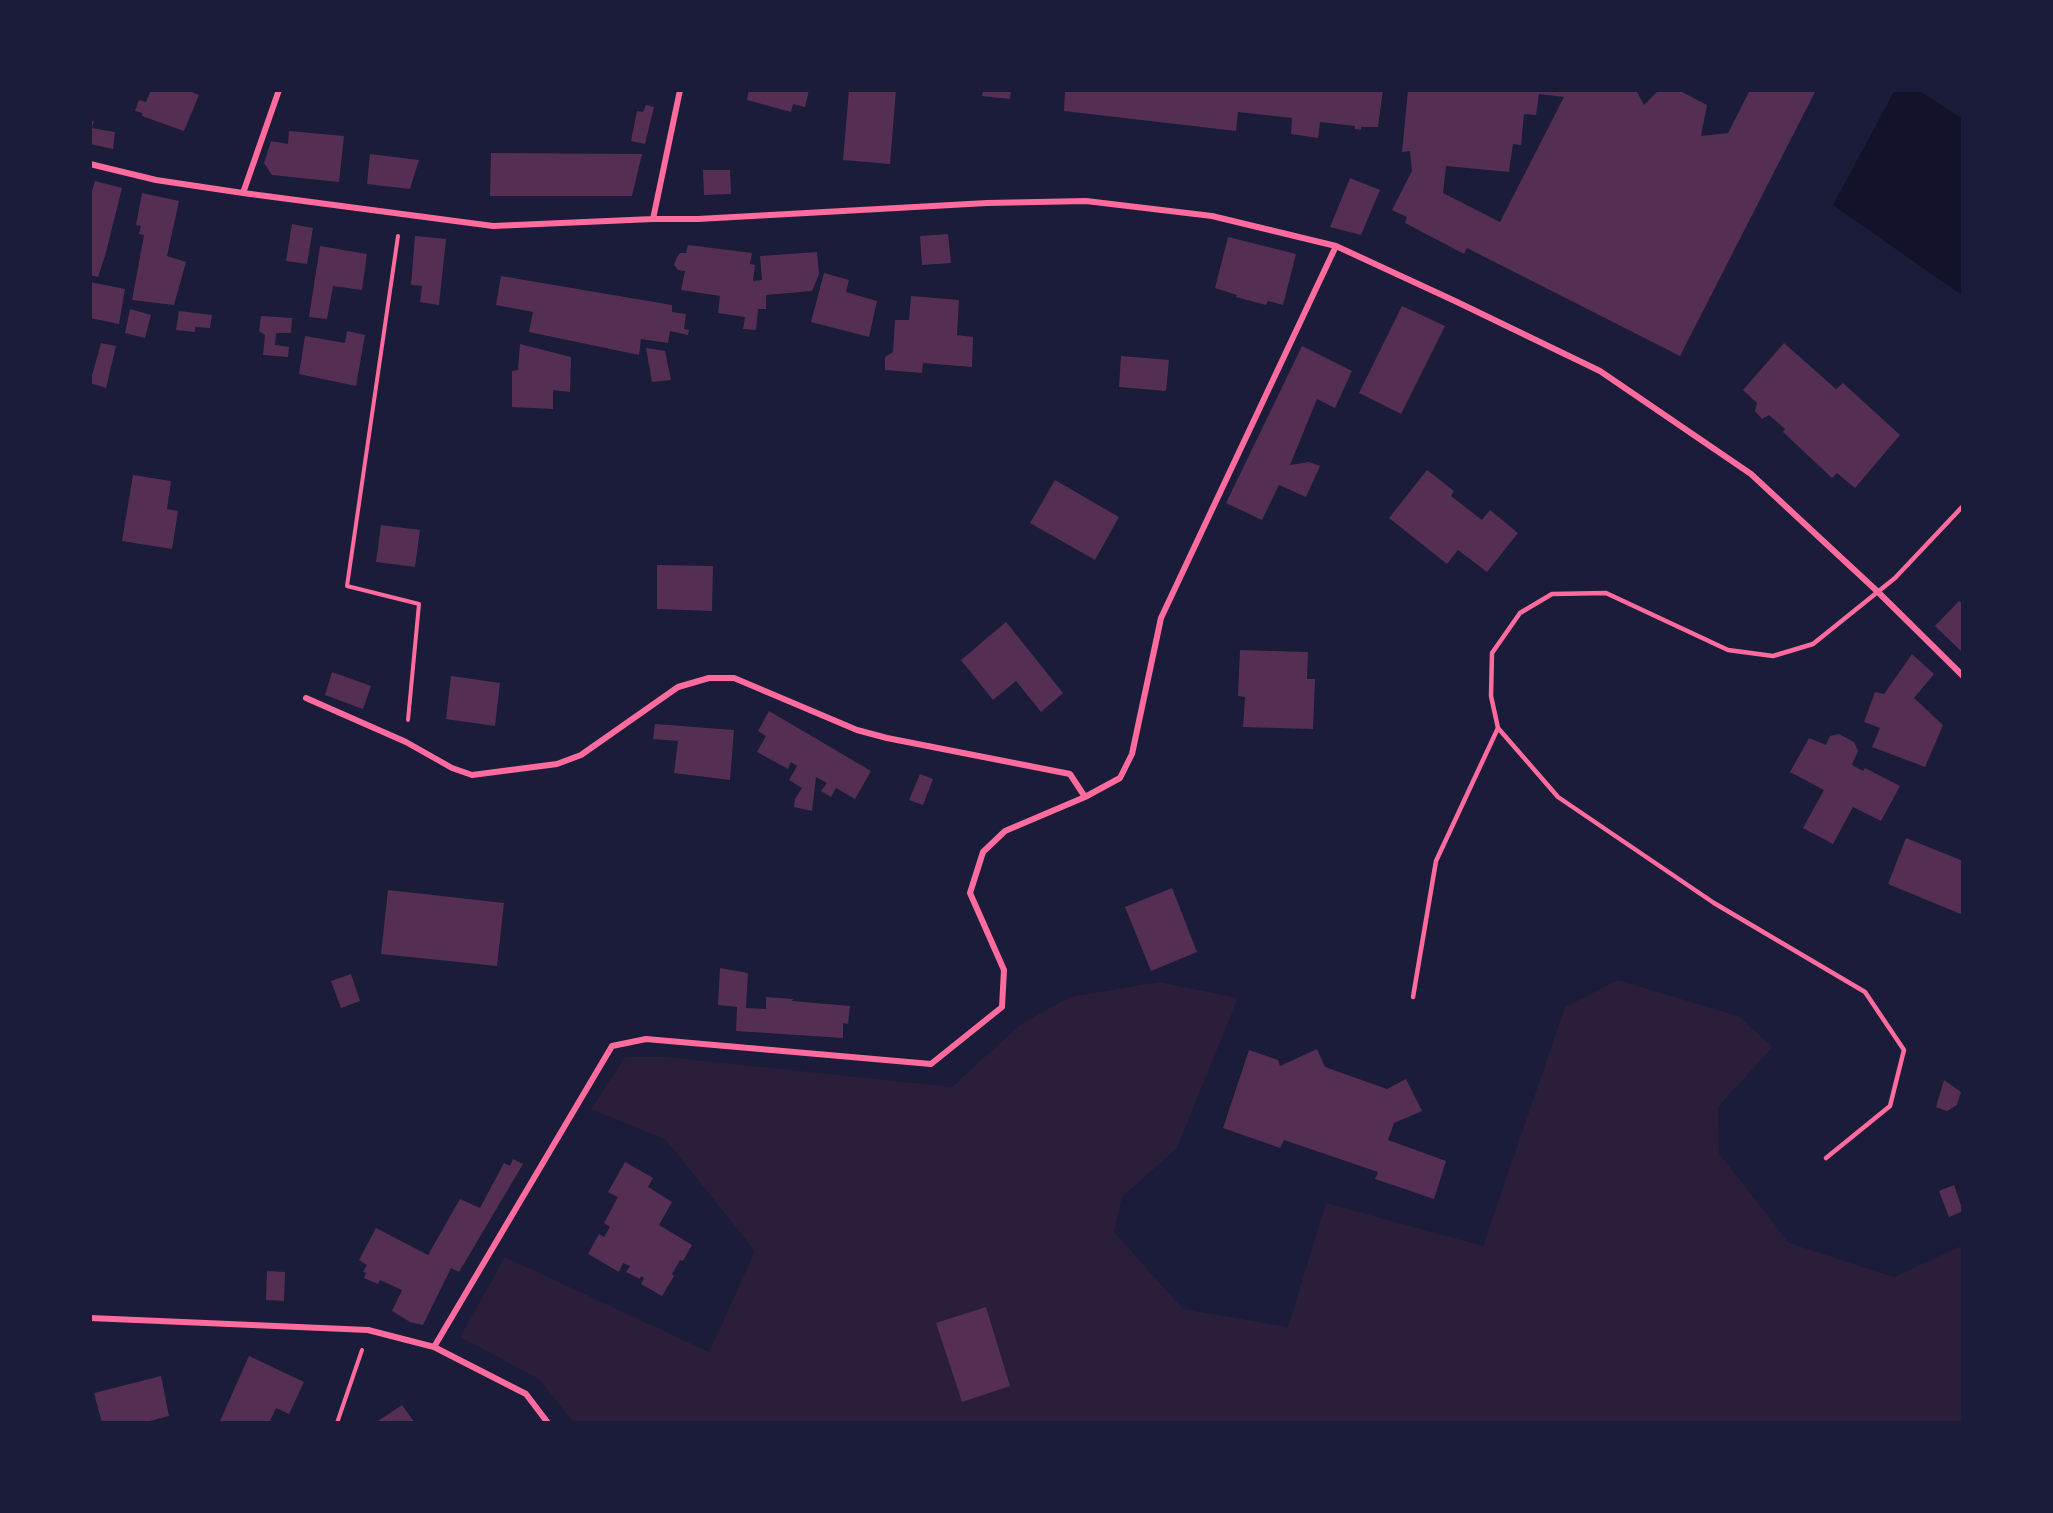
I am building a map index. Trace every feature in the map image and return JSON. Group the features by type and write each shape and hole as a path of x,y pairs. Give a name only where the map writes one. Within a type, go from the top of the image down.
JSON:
{"street":[{"path":"243,194 279,90"},
{"path":"653,219 680,90"},
{"path":"90,164 156,180 243,194 493,226 698,219 987,203 1086,201 1212,216 1336,246 1600,371 1751,474 1878,591 1963,676"},
{"path":"434,1347 612,1046 646,1039 931,1064 1002,1007 1004,970 969,892 983,852 1005,831 1085,797 1120,778 1132,754 1161,618 1336,246"},
{"path":"306,698 406,741 452,768 472,774 557,764 581,755 678,687 709,678 734,678 857,730 1070,774 1085,797"},
{"path":"90,1318 368,1330 434,1347 526,1394 548,1423"}],"lane":[{"path":"1826,1158 1890,1106 1904,1050 1864,992 1714,903 1558,797 1498,728 1491,696 1492,653 1520,614 1552,594 1605,593 1728,650 1773,656 1813,644 1895,578 1963,506"},
{"path":"1413,997 1436,861 1498,728"}],"path":[{"path":"401,215 347,586 419,604 406,741"},
{"path":"338,1423 368,1330"}],"shaded area":[{"path":"1895,90 1918,90 1963,119 1963,296 1833,205"},
{"path":"1618,980 1738,1016 1773,1047 1718,1107 1719,1153 1789,1243 1894,1277 1963,1245 1963,1423 574,1423 539,1379 460,1337 505,1257 709,1352 755,1251 666,1140 591,1109 625,1057 666,1057 952,1087 1021,1024 1070,997 1159,982 1238,998 1177,1148 1122,1197 1114,1232 1183,1309 1288,1327 1326,1203 1483,1246 1565,1007"}],"building":[{"path":"151,90 187,90 199,95 184,131 142,116 142,113 135,111 139,100 146,102"},
{"path":"749,90 809,90 805,107 793,104 791,112 747,100"},
{"path":"849,90 896,90 890,164 843,160"},
{"path":"983,90 1011,90 1010,99 982,96"},
{"path":"1065,90 1383,90 1378,127 1361,127 1361,130 1355,129 1355,126 1320,122 1318,138 1291,134 1292,118 1238,112 1236,131 1064,111"},
{"path":"1408,90 1636,90 1644,105 1659,90 1678,90 1707,105 1701,136 1728,133 1750,90 1816,90 1680,356 1467,248 1464,254 1405,223 1407,217 1392,210 1412,171 1410,151 1402,152","holes":["1539,94 1564,97 1500,222 1443,193 1446,166 1509,172 1513,144 1521,145 1524,114 1536,115"]},
{"path":"646,105 654,107 645,144 631,141 637,111 643,112"},
{"path":"90,120 94,121 92,128 115,132 113,149 90,144"},
{"path":"289,131 344,136 339,182 272,175 264,163 271,141 288,144"},
{"path":"491,153 642,154 632,196 490,196"},
{"path":"370,154 419,160 410,189 367,184"},
{"path":"703,170 730,170 731,194 704,195"},
{"path":"1350,178 1380,190 1361,235 1330,227"},
{"path":"95,181 122,188 98,277 90,275 90,197"},
{"path":"142,193 179,201 167,256 186,262 174,305 132,300 144,235 139,234 141,226 136,225"},
{"path":"292,224 313,228 307,264 286,261"},
{"path":"948,234 951,263 922,265 920,236"},
{"path":"415,236 446,239 439,305 420,302 422,286 411,285"},
{"path":"1228,237 1296,254 1283,305 1268,301 1266,305 1236,297 1237,295 1215,288"},
{"path":"688,245 752,253 750,264 755,265 753,281 762,280 760,256 817,252 819,274 812,291 766,295 766,309 758,309 756,330 743,329 745,317 718,313 720,296 681,290 685,271 678,270 674,265 680,253 686,253"},
{"path":"320,246 367,254 362,290 333,286 327,319 309,317"},
{"path":"824,273 849,280 846,292 877,301 869,337 811,322"},
{"path":"501,276 672,305 672,312 686,314 684,329 689,330 688,335 670,331 668,343 641,339 639,355 529,332 533,312 496,305"},
{"path":"90,282 125,289 119,324 90,318"},
{"path":"911,296 959,300 957,335 973,337 972,367 923,363 922,373 885,370 885,357 893,352 895,320 909,320"},
{"path":"1402,306 1445,326 1401,414 1359,393"},
{"path":"130,309 151,315 145,338 125,333"},
{"path":"179,311 212,315 210,328 195,327 195,332 176,330"},
{"path":"261,316 292,318 291,333 276,333 275,345 289,347 288,357 263,355 265,335 259,331"},
{"path":"347,331 365,335 356,386 299,374 305,336 345,343"},
{"path":"101,343 116,346 106,388 90,383"},
{"path":"1784,343 1836,389 1843,383 1900,435 1855,488 1837,473 1832,478 1783,432 1785,429 1769,415 1762,419 1755,411 1757,403 1743,390"},
{"path":"520,344 571,357 570,392 553,390 553,409 512,407 512,371 518,370"},
{"path":"1302,346 1352,371 1335,408 1317,399 1290,465 1309,462 1320,466 1306,497 1279,485 1262,520 1226,503"},
{"path":"646,348 665,351 671,380 652,382"},
{"path":"1121,356 1169,360 1166,391 1119,387"},
{"path":"1427,470 1454,491 1451,496 1482,520 1490,510 1518,533 1487,572 1458,550 1447,564 1389,518"},
{"path":"133,475 171,481 167,509 178,511 172,549 122,541"},
{"path":"1055,480 1119,517 1095,560 1030,523"},
{"path":"381,525 420,530 415,567 376,562"},
{"path":"657,565 713,566 712,611 657,609"},
{"path":"1959,601 1963,604 1963,653 1935,626"},
{"path":"1006,622 1063,693 1041,712 1016,681 993,700 961,660"},
{"path":"1240,650 1308,652 1307,679 1315,679 1313,729 1243,727 1245,697 1238,696"},
{"path":"1912,654 1934,674 1914,698 1943,725 1925,767 1872,747 1880,728 1864,722 1875,692 1884,694"},
{"path":"332,672 371,686 363,709 325,695"},
{"path":"451,676 500,683 495,726 446,719"},
{"path":"769,711 871,771 855,799 836,788 831,797 821,791 827,783 816,777 812,811 794,807 795,799 802,788 789,780 797,766 791,762 788,769 757,752 766,736 758,731"},
{"path":"655,724 734,730 730,780 674,773 678,741 653,739"},
{"path":"1839,734 1854,742 1858,751 1852,765 1863,771 1865,768 1900,786 1881,821 1853,807 1833,844 1803,828 1824,790 1790,772 1809,738 1826,745 1830,736"},
{"path":"920,774 933,779 923,805 909,800"},
{"path":"1906,838 1963,861 1963,915 1888,884"},
{"path":"1172,888 1197,952 1151,971 1125,907"},
{"path":"388,890 504,903 497,966 381,954"},
{"path":"720,968 748,973 746,1008 766,1009 766,997 850,1006 848,1024 843,1023 843,1038 736,1031 737,1007 718,1005"},
{"path":"351,974 360,1001 341,1008 331,981"},
{"path":"1317,1049 1325,1067 1387,1089 1406,1079 1422,1111 1394,1123 1388,1140 1446,1161 1434,1199 1375,1179 1378,1172 1284,1140 1280,1148 1223,1128 1249,1050 1278,1060 1280,1066"},
{"path":"1944,1080 1961,1092 1957,1105 1947,1111 1936,1107"},
{"path":"513,1159 523,1164 459,1272 451,1268 423,1325 410,1322 392,1311 402,1290 380,1280 378,1284 364,1278 366,1273 363,1272 367,1265 359,1260 376,1228 428,1255 460,1199 480,1208 504,1163 510,1166"},
{"path":"625,1162 653,1178 648,1187 672,1202 659,1225 692,1245 683,1261 680,1260 662,1296 641,1284 644,1278 641,1276 640,1279 626,1272 630,1266 623,1263 619,1272 588,1254 599,1234 604,1237 610,1227 604,1223 618,1197 608,1192"},
{"path":"1954,1185 1963,1211 1949,1217 1939,1191"},
{"path":"267,1271 285,1272 284,1301 266,1300"},
{"path":"986,1307 1010,1386 962,1402 936,1323"},
{"path":"249,1356 304,1382 289,1414 276,1408 269,1423 220,1421"},
{"path":"161,1376 169,1416 142,1423 102,1423 94,1393"},
{"path":"402,1405 415,1423 375,1423"}]}
